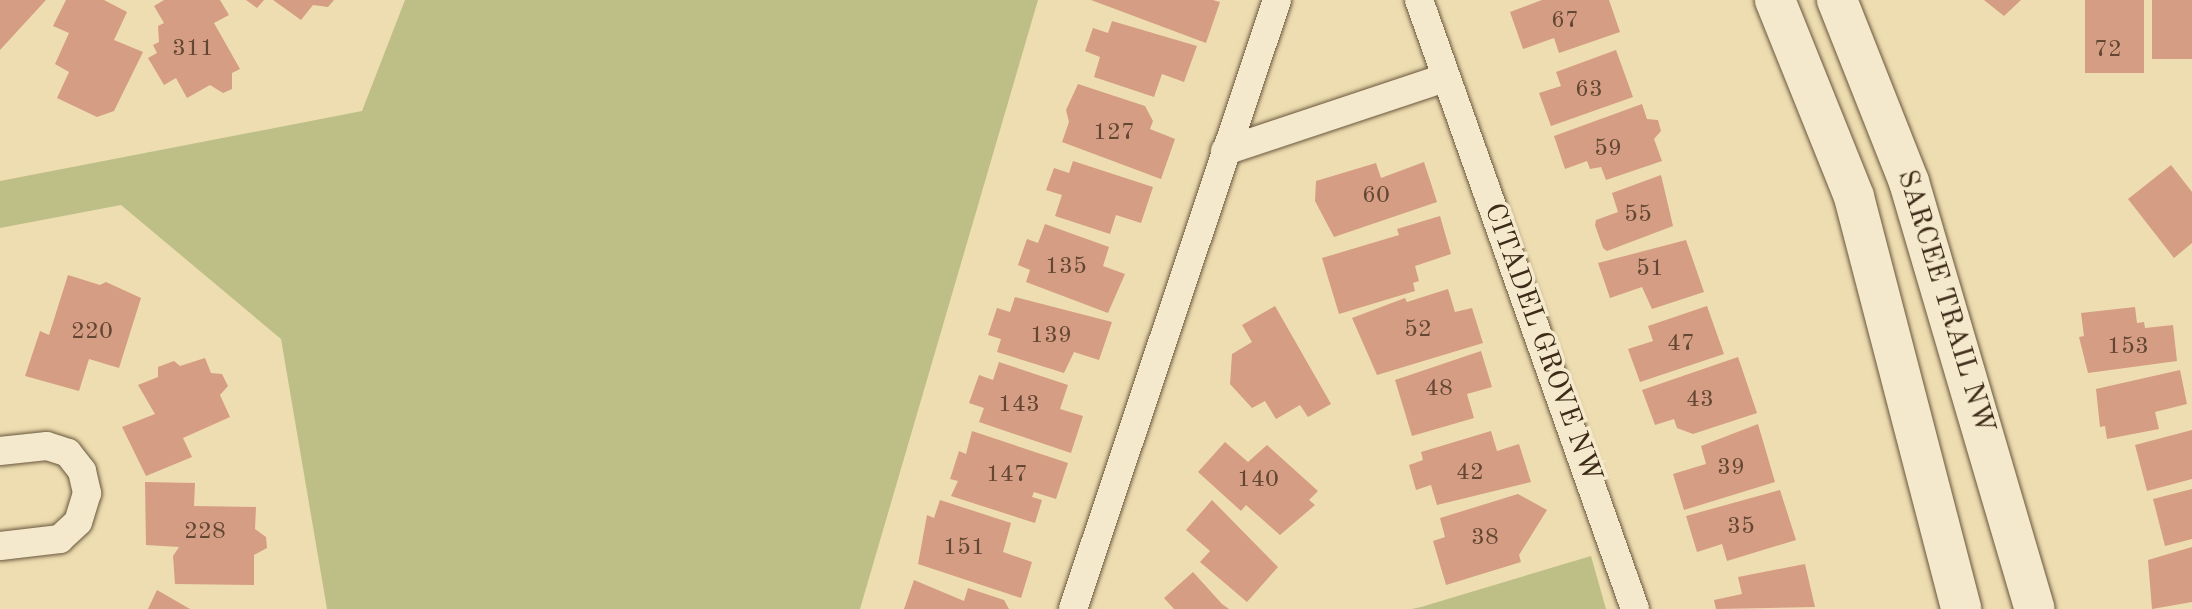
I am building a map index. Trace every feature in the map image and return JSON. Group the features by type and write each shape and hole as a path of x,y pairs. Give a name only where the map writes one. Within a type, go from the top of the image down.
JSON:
{"main road":[{"name":"SARCEE TRAIL NW","path":"1775,0 1854,197 1961,609"},
{"name":"SARCEE TRAIL NW","path":"1837,0 1909,182 2035,609"}],"street":[{"path":"1073,609 1277,0"},
{"name":"CITADEL GROVE NW","path":"1419,0 1635,609"},
{"path":"1225,151 1445,78"},
{"path":"0,451 47,446 68,453 82,471 87,493 78,522 60,539 0,546"}],"green space":[{"path":"405,0 1038,0 860,609 327,609 281,339 121,205 0,228 0,181 362,111"},
{"path":"1591,556 1606,609 1412,609 1421,607"}],"building":[{"path":"0,0 46,0 0,50"},
{"path":"66,0 104,0 127,12 114,40 143,52 114,111 97,117 57,98 69,72 55,64 69,33 53,26"},
{"path":"164,0 220,0 229,15 214,23 240,69 232,73 232,89 223,93 210,85 187,98 176,78 164,85 148,58 157,53 153,45 159,42 158,26 164,23 154,6"},
{"path":"246,0 264,0 257,8"},
{"path":"273,0 334,0 328,7 313,5 301,20"},
{"path":"1091,0 1213,0 1220,2 1206,43"},
{"path":"1542,0 1609,0 1620,32 1559,53 1554,38 1523,49 1510,12"},
{"path":"1984,0 2021,0 2004,16"},
{"path":"2085,0 2144,0 2144,73 2085,73"},
{"path":"2152,0 2192,0 2192,59 2152,59"},
{"path":"1112,21 1197,46 1184,82 1162,74 1154,97 1094,77 1100,57 1085,51 1093,28 1108,33"},
{"path":"1616,50 1633,97 1551,126 1539,93 1561,86 1556,72"},
{"path":"1078,84 1145,106 1153,121 1150,129 1175,139 1161,179 1062,142 1069,122 1066,110"},
{"path":"1642,104 1647,119 1658,120 1661,131 1654,139 1662,161 1606,180 1601,167 1590,169 1587,161 1565,169 1554,136"},
{"path":"1073,161 1153,187 1141,223 1116,215 1110,234 1055,216 1062,195 1046,190 1054,168 1069,173"},
{"path":"1424,162 1437,202 1334,237 1315,201 1316,181 1376,163 1381,178"},
{"path":"2171,165 2192,192 2192,243 2174,258 2128,199"},
{"path":"1661,175 1673,226 1607,251 1603,248 1595,225 1596,220 1618,212 1612,193"},
{"path":"1440,216 1451,254 1415,266 1419,281 1413,283 1415,291 1339,314 1322,258 1399,235 1397,229"},
{"path":"1045,224 1109,247 1103,266 1125,274 1108,313 1026,282 1030,270 1018,265 1027,239 1038,243"},
{"path":"1686,240 1704,292 1652,309 1642,287 1610,298 1598,263"},
{"path":"68,275 100,285 106,282 141,298 119,368 89,359 79,391 25,376 40,331 49,335"},
{"path":"1448,289 1455,312 1472,308 1483,343 1377,375 1352,318 1405,298 1407,302"},
{"path":"1015,297 1112,322 1099,360 1074,352 1064,373 997,352 1001,339 988,335 997,308 1010,312"},
{"path":"1275,306 1331,404 1308,417 1300,405 1276,419 1265,401 1252,408 1230,384 1232,354 1252,342 1242,325"},
{"path":"1707,306 1724,354 1640,382 1628,349 1653,341 1648,326"},
{"path":"2135,307 2137,323 2144,322 2145,328 2173,325 2177,361 2088,373 2079,337 2084,336 2081,313"},
{"path":"1481,351 1492,387 1467,394 1474,418 1412,436 1395,380"},
{"path":"1738,357 1757,413 1693,434 1677,428 1674,419 1655,425 1642,390"},
{"path":"205,358 211,373 222,374 228,386 220,395 230,417 183,438 192,457 146,476 122,427 155,414 138,385 158,377 158,367 174,361 180,366"},
{"path":"999,362 1068,385 1060,409 1083,416 1071,453 979,422 984,408 969,403 979,375 993,380"},
{"path":"2180,370 2187,404 2155,412 2159,429 2107,439 2105,426 2100,427 2096,389"},
{"path":"1758,424 1775,482 1684,510 1673,474 1706,464 1701,446"},
{"path":"2192,430 2192,479 2147,491 2135,445"},
{"path":"972,431 1068,463 1056,499 1034,492 1032,497 1042,500 1035,523 951,496 958,481 950,479 959,451 966,454"},
{"path":"1491,431 1497,451 1519,444 1531,482 1437,505 1431,485 1416,490 1409,465 1423,460 1421,452"},
{"path":"1225,442 1248,462 1267,445 1318,491 1309,500 1315,505 1280,535 1246,505 1241,511 1198,472"},
{"path":"145,482 195,483 194,506 256,507 255,529 266,537 267,548 254,555 254,585 175,584 173,556 179,547 146,545"},
{"path":"2192,489 2192,539 2165,546 2153,499"},
{"path":"1780,490 1796,540 1727,561 1722,544 1697,552 1686,516"},
{"path":"1518,494 1547,510 1519,555 1521,562 1446,585 1433,541 1445,537 1440,518"},
{"path":"940,500 1011,523 1003,552 1032,562 1021,598 918,564 927,515 934,518"},
{"path":"1212,500 1278,567 1247,602 1200,562 1210,551 1186,530"},
{"path":"2192,547 2192,602 2152,609 2148,560"},
{"path":"1805,564 1815,607 1716,609 1714,600 1742,594 1738,577"},
{"path":"1193,572 1229,609 1174,609 1164,598"},
{"path":"914,580 964,601 968,588 1004,600 1009,609 904,609"},
{"path":"157,590 190,609 148,609"}]}
